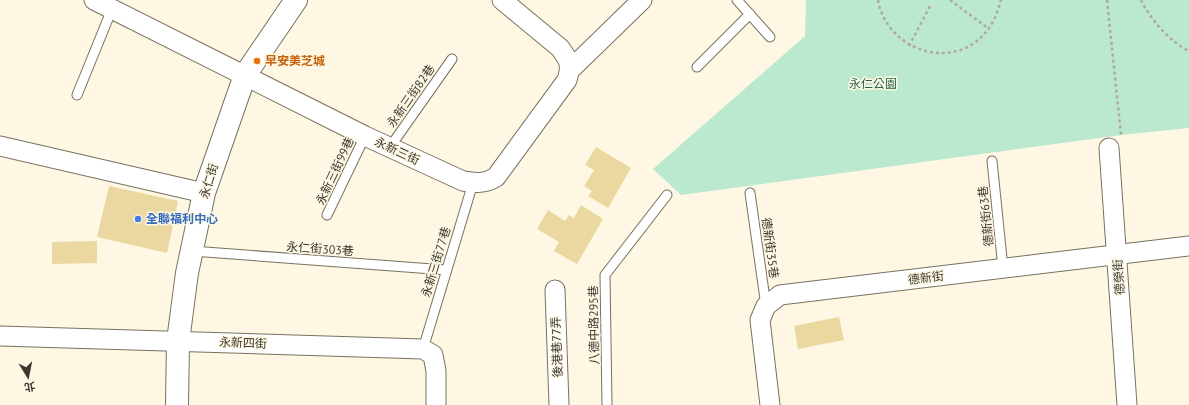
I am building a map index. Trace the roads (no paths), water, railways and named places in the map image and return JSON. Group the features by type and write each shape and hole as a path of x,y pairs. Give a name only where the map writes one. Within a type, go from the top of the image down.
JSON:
{"street":[{"name":"永仁街","path":"177,405 178,341 187,273 204,193 245,75 296,0"},
{"path":"502,0 560,48 567,58 570,70"},
{"name":"永新三街","path":"99,2 365,136 463,181 473,183 488,182 496,177 567,80 570,70 642,0"},
{"name":"德榮街","path":"1115,141 1117,254 1127,405"},
{"path":"0,146 204,193"},
{"name":"德新街","path":"766,306 780,295 1189,246"},
{"name":"後港巷77弄","path":"555,290 559,405"},
{"path":"766,306 760,320 770,405"},
{"name":"永新四街","path":"0,336 423,349"},
{"path":"423,349 433,355 436,371 436,405"}],"lane":[{"path":"737,0 770,37"},
{"path":"77,95 99,2"},
{"path":"697,67 750,14"},
{"name":"永新三街82巷","path":"390,148 452,59"},
{"name":"永新三街99巷","path":"327,215 365,136"},
{"name":"德新街63巷","path":"992,161 1003,268"},
{"name":"永新三街77巷","path":"423,349 473,183"},
{"name":"德新街35巷","path":"750,193 766,306"},
{"name":"八德中路295巷","path":"607,405 604,275 668,195"},
{"name":"永仁街303巷","path":"192,251 446,270"}],"place":[{"name":"早安美芝城","path":"257,61"},
{"name":"全聯福利中心","path":"138,219"}],"park label":[{"name":"永仁公園","path":"873,84"}]}
